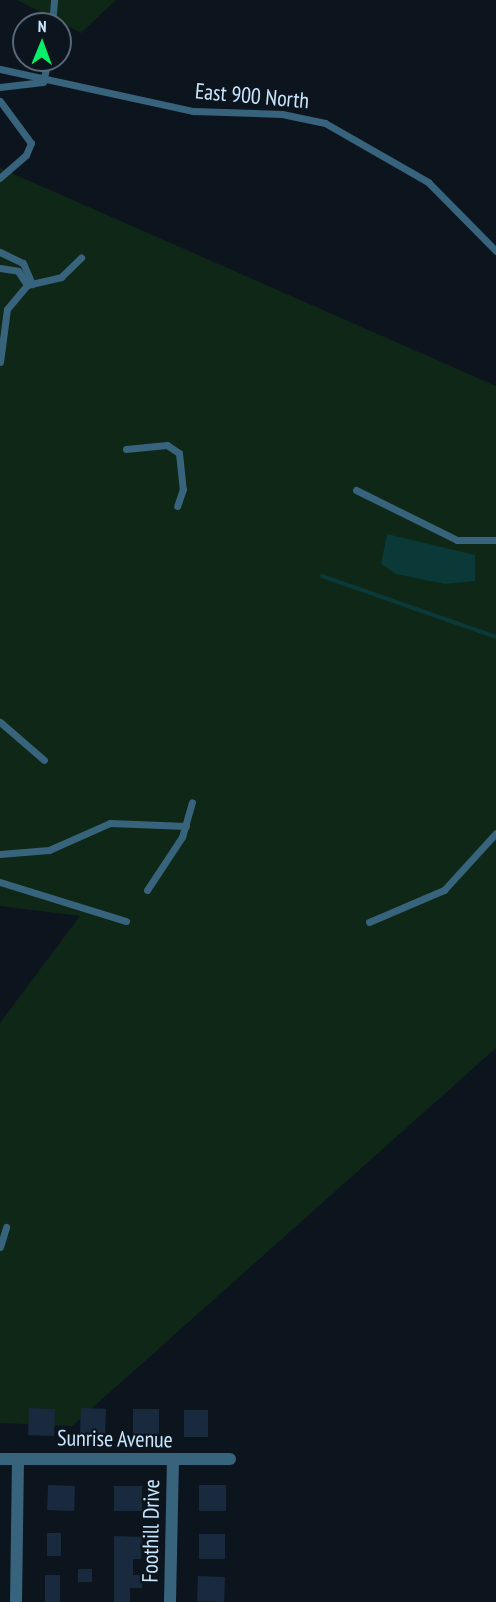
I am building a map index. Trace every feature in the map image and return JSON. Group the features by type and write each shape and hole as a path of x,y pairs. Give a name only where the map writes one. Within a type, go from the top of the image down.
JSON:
{"street":[{"path":"16,1602 18,1459"},
{"name":"Sunrise Avenue","path":"0,1460 230,1459"},
{"name":"Foothill Drive","path":"170,1602 173,1461"}],"lane":[{"name":"East 900 North","path":"0,69 193,111 282,114 324,123 428,182 496,251"},
{"path":"0,87 37,84 45,77 46,72"},
{"path":"0,101 31,143 0,178"},
{"path":"0,252 23,263 29,285"},
{"path":"0,362 3,317 29,285 61,277 81,258"},
{"path":"0,268 18,271 29,285"},
{"path":"126,449 167,445 179,453 183,489 177,506"},
{"path":"356,490 457,540 496,540"},
{"path":"0,722 44,760"},
{"path":"147,890 186,826 192,802"},
{"path":"0,854 49,850 110,823 186,826"},
{"path":"369,922 444,890 496,833"},
{"path":"0,882 126,921"},
{"path":"0,1247 6,1227"}],"shaded area":[{"path":"17,0 116,0 81,33 72,28 72,12 40,12"},
{"path":"0,168 496,386 496,1048 72,1426 0,1423 0,1023 80,916 0,906"},
{"path":"387,534 475,555 475,581 445,584 396,574 381,564"}],"building":[{"path":"29,1408 55,1409 54,1436 28,1435"},
{"path":"81,1408 106,1409 105,1436 80,1435"},
{"path":"133,1409 159,1409 159,1436 133,1436"},
{"path":"184,1410 208,1410 208,1437 184,1437"},
{"path":"48,1485 75,1486 74,1511 47,1510"},
{"path":"199,1485 226,1485 226,1511 199,1511"},
{"path":"114,1486 142,1486 142,1511 114,1511"},
{"path":"47,1533 61,1533 61,1556 47,1556"},
{"path":"199,1534 225,1534 225,1559 199,1559"},
{"path":"114,1536 142,1537 141,1559 133,1559 133,1575 142,1575 142,1588 130,1588 130,1602 114,1602"},
{"path":"78,1569 92,1569 92,1582 78,1582"},
{"path":"45,1575 60,1575 60,1602 45,1602"},
{"path":"198,1576 225,1577 224,1602 197,1601"}],"waterway":[{"path":"322,576 496,637"}]}
